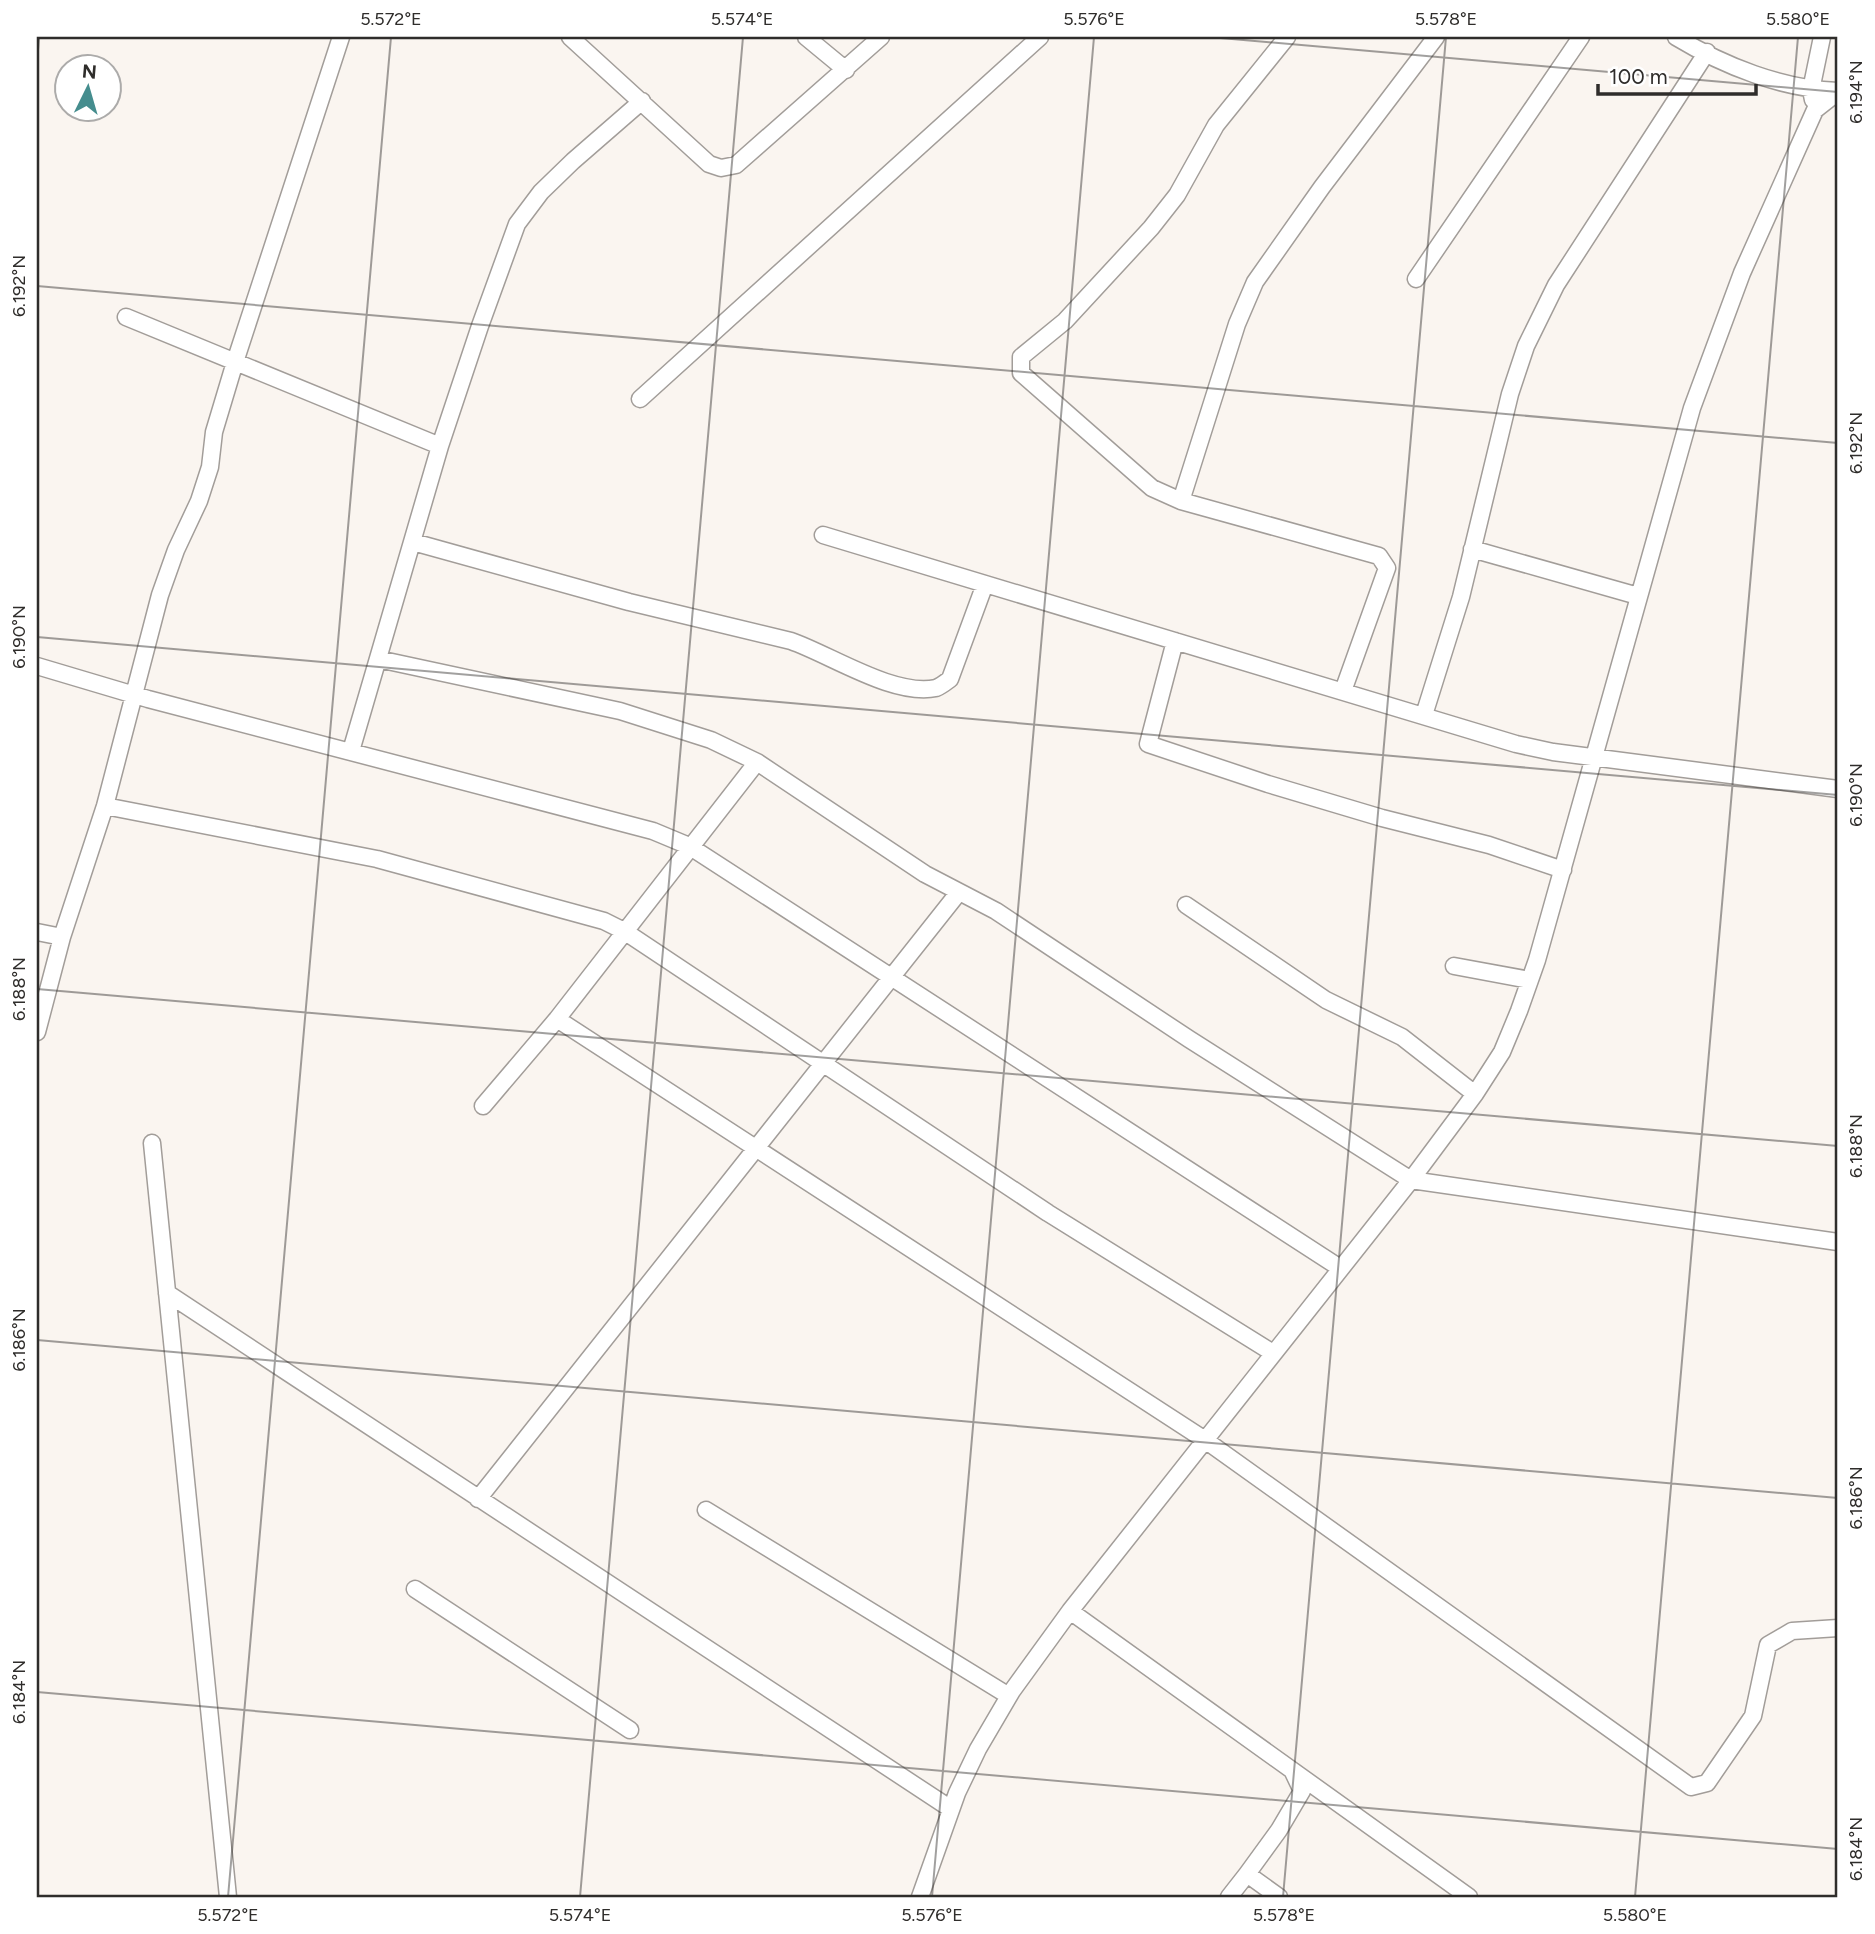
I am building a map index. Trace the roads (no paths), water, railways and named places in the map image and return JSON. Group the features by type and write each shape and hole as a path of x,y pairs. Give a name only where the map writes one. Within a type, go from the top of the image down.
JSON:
{"street":[{"path":"37,1032 62,937 105,806 160,595 176,550 199,501 235,362 341,37"},
{"path":"570,37 709,164 721,168 736,164 881,37"},
{"path":"806,37 846,70"},
{"path":"640,399 1040,37"},
{"path":"1287,37 1216,125 1177,195 1151,229 1065,321 1021,357 1021,373 1152,488 1181,502 1379,556 1387,568 1343,691"},
{"path":"1181,502 1237,324 1255,282 1322,187 1436,37"},
{"path":"1416,279 1581,37"},
{"path":"1676,37 1760,76 1811,90 1838,92"},
{"path":"1815,110 1811,90 1822,37"},
{"path":"1424,715 1461,597 1510,394 1526,346 1556,285 1707,52"},
{"path":"920,1897 951,1809 978,1749 1009,1696 1070,1611 1411,1180 1475,1094 1502,1052 1530,980 1563,870 1638,596 1692,408 1714,344 1742,273 1815,110 1838,92"},
{"path":"351,751 440,446 517,224 541,192 642,101"},
{"path":"127,317 440,446"},
{"path":"823,535 1516,744 1553,752 1838,789"},
{"path":"413,542 629,602 791,641 881,681 912,688 938,688 950,678 985,584"},
{"path":"1472,549 1638,596"},
{"path":"1175,641 1148,744 1268,784 1382,818 1489,845 1563,870"},
{"path":"378,659 620,711 711,740 757,762 925,874 996,911 1189,1039 1411,1180 1838,1242"},
{"path":"37,666 135,695 653,831 689,846 1340,1268"},
{"path":"483,1106 557,1019 757,762"},
{"path":"105,806 377,859 604,920 1048,1213 1273,1353"},
{"path":"478,1499 960,892"},
{"path":"1186,905 1326,1000 1402,1037 1475,1094"},
{"path":"37,932 62,937"},
{"path":"1454,966 1530,980"},
{"path":"557,1019 1205,1440 1691,1787 1707,1783 1753,1716 1768,1645 1792,1631 1838,1628"},
{"path":"152,1143 228,1897"},
{"path":"167,1293 951,1809"},
{"path":"706,1510 1009,1696"},
{"path":"415,1589 630,1730"},
{"path":"1070,1611 1469,1897"},
{"path":"1229,1897 1279,1830 1302,1791 1292,1770"},
{"path":"1247,1874 1279,1897"}]}
